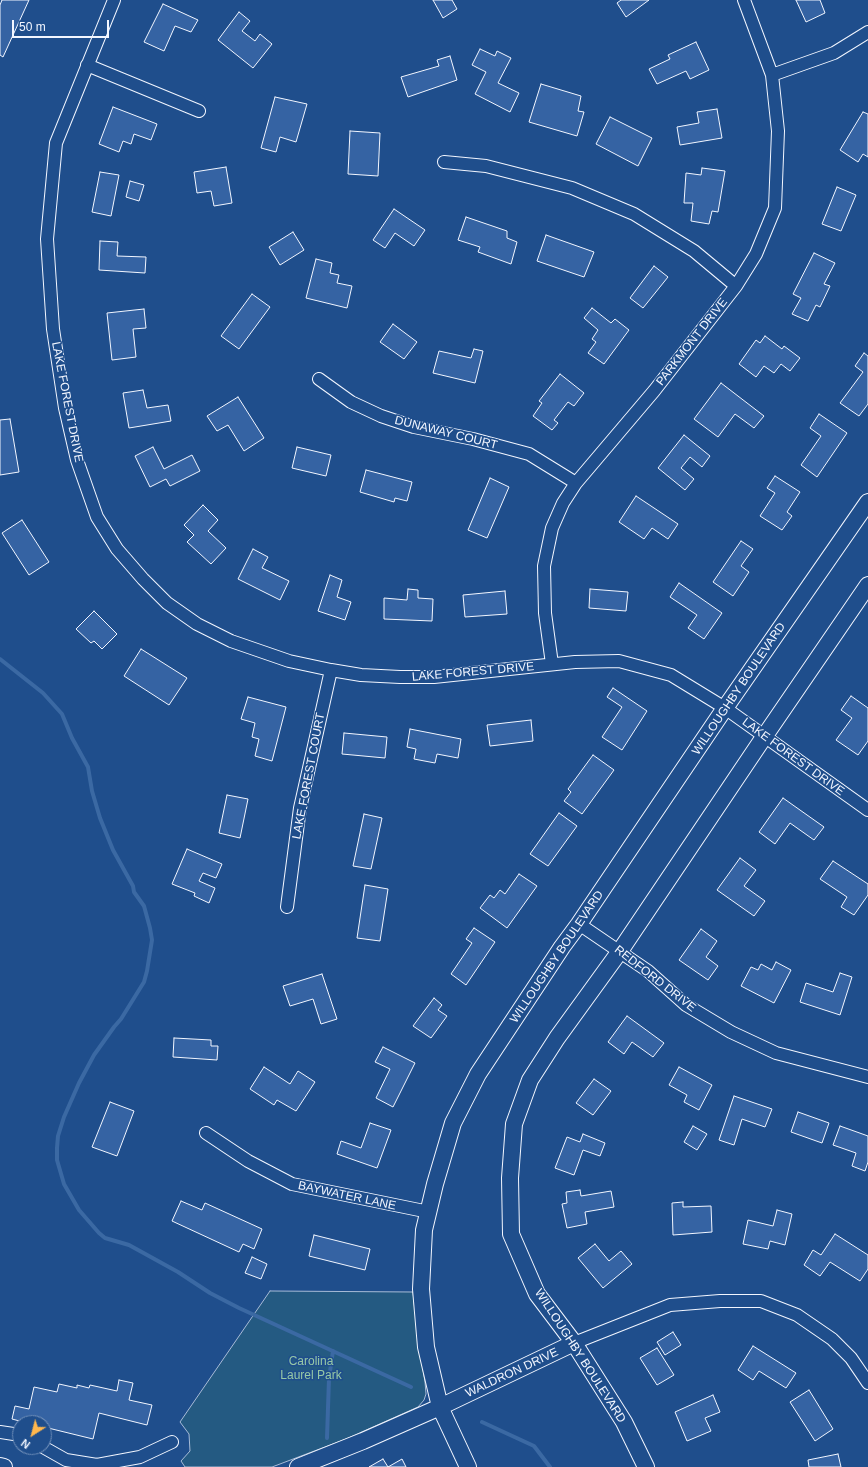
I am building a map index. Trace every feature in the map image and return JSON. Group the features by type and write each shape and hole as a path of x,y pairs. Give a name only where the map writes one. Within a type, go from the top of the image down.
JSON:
{"street":[{"name":"LAKE FOREST DRIVE","path":"114,0 56,142 47,239 53,329 65,408 77,460 97,517 117,549 143,579 167,603 197,624 231,642 289,661 331,670 362,675 434,677 552,664 619,661 671,675 725,708 868,810"},
{"name":"PARKMONT DRIVE","path":"552,664 545,613 544,566 552,528 563,503 576,482 654,391 736,286 756,254 775,208 778,131 772,74 744,0"},
{"path":"772,74 834,53 868,32"},
{"path":"87,65 199,111"},
{"path":"444,162 486,166 572,188 627,211 694,251 736,286"},
{"name":"DUNAWAY COURT","path":"319,379 351,402 380,416 414,427 473,439 529,454 576,482"},
{"name":"WILLOUGHBY BOULEVARD","path":"468,1467 440,1407 426,1347 421,1289 424,1230 435,1184 453,1123 478,1074 562,947 868,502"},
{"name":"WILLOUGHBY BOULEVARD","path":"646,1467 624,1422 574,1343 537,1294 511,1234 510,1178 514,1124 530,1080 557,1038 620,951 764,736 868,585"},
{"name":"LAKE FOREST COURT","path":"287,907 300,808 331,670"},
{"name":"REDFORD DRIVE","path":"579,924 648,971 686,1005 731,1032 776,1053 868,1077"},
{"name":"BAYWATER LANE","path":"206,1133 248,1161 292,1184 429,1212"},
{"name":"WALDRON DRIVE","path":"298,1467 363,1442 574,1343 670,1304 720,1301 761,1301 797,1315 832,1339 851,1358 868,1383"},
{"path":"0,1432 12,1434"},
{"path":"52,1452 66,1460 97,1465 140,1457 172,1442"},
{"path":"0,1466 4,1467"}],"green space":[{"name":"Carolina Laurel Park","path":"270,1291 413,1292 418,1339 425,1382 426,1394 424,1400 418,1407 346,1439 272,1467 185,1467 181,1461 190,1451 189,1434 180,1422"}],"building":[{"path":"2,0 29,0 3,57 0,55 0,5"},
{"path":"433,0 452,0 457,9 443,18"},
{"path":"621,0 649,0 626,17 617,3"},
{"path":"796,0 820,0 825,13 806,22"},
{"path":"163,4 198,20 191,32 175,26 164,51 144,42"},
{"path":"239,12 250,21 242,31 255,41 260,34 272,44 253,68 218,40"},
{"path":"696,42 709,70 690,79 686,71 657,84 649,69 670,59 668,55"},
{"path":"480,49 495,56 497,51 511,58 498,83 519,93 510,112 475,94 486,72 472,65"},
{"path":"450,56 457,80 408,97 401,77 439,66 437,60"},
{"path":"541,84 581,96 578,111 584,112 577,136 529,122"},
{"path":"275,97 307,104 296,142 280,137 276,152 261,148"},
{"path":"113,107 157,124 151,140 134,134 131,144 123,141 119,152 99,144"},
{"path":"717,109 722,138 680,145 677,127 699,123 697,112"},
{"path":"863,112 868,114 868,157 863,154 858,162 840,150"},
{"path":"610,117 652,138 638,166 596,144"},
{"path":"350,131 380,133 378,176 348,174"},
{"path":"226,167 232,203 214,206 211,191 197,193 194,172"},
{"path":"702,168 725,171 718,212 712,211 709,224 691,221 693,203 684,203 686,173 701,175"},
{"path":"100,172 119,175 111,216 92,212"},
{"path":"130,181 144,185 139,201 126,197"},
{"path":"837,187 856,195 841,231 822,224"},
{"path":"394,209 425,230 414,246 395,233 385,248 373,240"},
{"path":"466,217 507,231 507,238 517,242 511,264 478,252 480,247 458,240"},
{"path":"293,232 304,250 280,265 269,247"},
{"path":"546,235 594,252 584,277 537,261"},
{"path":"100,241 118,242 117,256 146,257 145,273 99,270"},
{"path":"814,253 835,263 824,284 830,286 820,307 816,305 808,321 792,314 801,298 793,294"},
{"path":"316,259 332,263 330,273 339,275 337,283 352,286 347,308 306,298"},
{"path":"654,266 668,277 643,308 630,298"},
{"path":"252,294 270,307 239,349 221,336"},
{"path":"592,308 611,323 615,319 629,330 604,364 588,353 596,342 592,339 598,330 584,318"},
{"path":"144,309 146,328 133,329 136,357 112,360 107,313"},
{"path":"393,324 417,342 404,359 380,342"},
{"path":"765,336 782,349 784,346 800,358 790,371 781,364 774,373 764,366 756,377 739,364 756,340 760,343"},
{"path":"474,349 483,351 475,383 433,373 439,351 471,358"},
{"path":"864,353 868,356 868,404 859,416 840,403 863,372 855,366"},
{"path":"560,374 584,393 574,406 568,402 554,420 558,423 552,430 533,416 542,403 539,401"},
{"path":"721,383 764,416 754,428 735,414 718,437 694,419"},
{"path":"143,390 147,408 168,405 171,421 129,428 123,393"},
{"path":"238,397 264,438 244,451 228,425 217,431 207,416"},
{"path":"819,414 847,433 817,477 801,465 821,436 810,428"},
{"path":"10,419 19,472 0,475 0,420"},
{"path":"684,435 710,456 702,467 690,457 681,468 694,479 685,490 658,468"},
{"path":"153,447 164,469 192,455 200,471 170,486 166,479 150,487 135,456"},
{"path":"297,447 331,455 326,476 292,468"},
{"path":"366,470 412,482 407,501 395,498 394,502 360,492"},
{"path":"775,476 800,492 787,512 792,516 782,530 760,516 775,493 767,488"},
{"path":"490,478 509,487 487,538 468,530"},
{"path":"636,496 678,524 668,539 652,528 644,539 619,522"},
{"path":"203,505 218,520 208,531 226,548 211,564 187,542 194,535 184,525"},
{"path":"22,520 49,562 29,575 2,533"},
{"path":"741,541 753,549 741,566 749,572 733,596 713,582"},
{"path":"253,549 268,557 262,568 289,581 280,600 238,579"},
{"path":"330,575 342,580 337,597 351,602 345,620 318,611"},
{"path":"679,583 722,613 704,639 688,628 697,615 670,597"},
{"path":"408,589 418,590 418,598 433,599 432,621 384,619 384,598 407,600"},
{"path":"590,589 628,592 626,611 589,608"},
{"path":"505,591 507,614 465,617 463,595"},
{"path":"94,611 117,634 102,649 94,641 91,643 76,629"},
{"path":"141,649 187,678 169,705 124,676"},
{"path":"613,688 647,711 622,750 602,737 622,707 607,697"},
{"path":"851,696 868,708 868,741 858,755 836,740 852,718 841,710"},
{"path":"248,697 286,707 272,761 255,756 259,739 252,737 255,723 241,719"},
{"path":"531,720 533,741 490,746 487,725"},
{"path":"410,729 461,739 458,758 437,754 435,763 414,759 416,749 407,747"},
{"path":"344,733 387,737 385,758 342,754"},
{"path":"593,755 614,770 582,814 564,801 571,792 568,789"},
{"path":"227,795 248,799 240,838 219,833"},
{"path":"783,798 824,827 814,840 790,823 775,844 759,832"},
{"path":"559,813 577,826 548,866 530,854"},
{"path":"364,814 382,818 371,869 353,866"},
{"path":"187,849 222,864 216,878 203,873 199,881 215,888 209,903 194,896 195,893 172,884"},
{"path":"740,858 756,870 744,886 765,901 754,916 717,890"},
{"path":"833,861 868,884 868,895 854,915 841,907 847,897 820,879"},
{"path":"519,874 537,886 507,928 480,908 490,895 494,898 500,890 505,894"},
{"path":"365,885 388,889 380,941 357,938"},
{"path":"474,928 495,942 466,985 451,974 472,943 466,939"},
{"path":"701,929 717,941 706,957 718,966 708,980 679,960"},
{"path":"776,962 791,970 774,1003 741,986 751,967 758,970 761,964 772,970"},
{"path":"840,973 852,977 840,1015 800,1002 806,983 833,992"},
{"path":"322,974 337,1019 321,1024 313,999 290,1006 283,986"},
{"path":"434,998 442,1005 438,1010 447,1016 431,1038 413,1026"},
{"path":"627,1016 664,1043 653,1057 632,1042 624,1054 608,1042"},
{"path":"174,1038 211,1040 211,1046 218,1046 217,1060 173,1057"},
{"path":"383,1047 415,1063 393,1107 376,1098 390,1069 375,1062"},
{"path":"264,1067 290,1084 298,1071 315,1082 296,1111 277,1100 274,1105 250,1089"},
{"path":"679,1067 712,1085 699,1110 684,1102 687,1095 669,1085"},
{"path":"594,1079 611,1091 593,1115 576,1103"},
{"path":"734,1096 772,1109 765,1127 742,1119 734,1145 719,1140"},
{"path":"110,1102 134,1111 117,1156 92,1147"},
{"path":"798,1112 829,1123 822,1143 791,1132"},
{"path":"370,1123 391,1130 377,1168 337,1154 341,1141 361,1148"},
{"path":"693,1126 707,1134 697,1150 684,1142"},
{"path":"840,1126 868,1136 868,1162 865,1171 852,1166 856,1153 833,1145"},
{"path":"583,1134 605,1143 600,1156 583,1150 574,1175 555,1168 567,1137 580,1142"},
{"path":"580,1190 581,1196 611,1191 614,1207 585,1212 587,1224 567,1228 562,1204 567,1203 566,1192"},
{"path":"181,1201 202,1210 205,1203 262,1229 254,1249 243,1244 239,1252 172,1221"},
{"path":"683,1202 683,1207 711,1206 712,1232 673,1235 672,1203"},
{"path":"777,1210 792,1214 785,1245 770,1241 768,1249 743,1244 748,1220 773,1226"},
{"path":"835,1234 868,1255 868,1269 860,1281 830,1262 820,1276 804,1265 813,1250 821,1255"},
{"path":"314,1235 370,1249 365,1270 309,1256"},
{"path":"595,1244 609,1261 621,1251 632,1264 603,1288 578,1258"},
{"path":"252,1257 267,1264 261,1279 245,1273"},
{"path":"673,1332 681,1345 665,1355 657,1342"},
{"path":"753,1346 796,1373 786,1388 759,1371 753,1380 738,1370"},
{"path":"657,1348 674,1375 657,1385 640,1358"},
{"path":"119,1380 133,1383 129,1400 152,1405 147,1425 99,1413 93,1439 52,1429 52,1415 13,1415 15,1406 29,1409 34,1387 57,1392 59,1384 77,1388 77,1385 89,1388 90,1385 117,1391"},
{"path":"809,1390 833,1429 815,1441 790,1402"},
{"path":"713,1395 720,1412 705,1418 711,1431 687,1441 675,1412"},
{"path":"838,1454 841,1467 809,1467 808,1460"},
{"path":"383,1459 388,1467 369,1467"},
{"path":"402,1459 406,1467 388,1467"}],"waterway":[{"path":"0,659 43,693 62,714 72,738 88,767 92,791 100,818 113,850 133,886 134,892 144,906 152,940 144,982 121,1019 94,1055 79,1083 64,1117 58,1136 57,1148 57,1160 64,1184 79,1210 105,1238 129,1245 178,1272 210,1293 239,1308 411,1387"},
{"path":"327,1438 329,1378 333,1351"},
{"path":"482,1422 534,1446 550,1467"}]}
